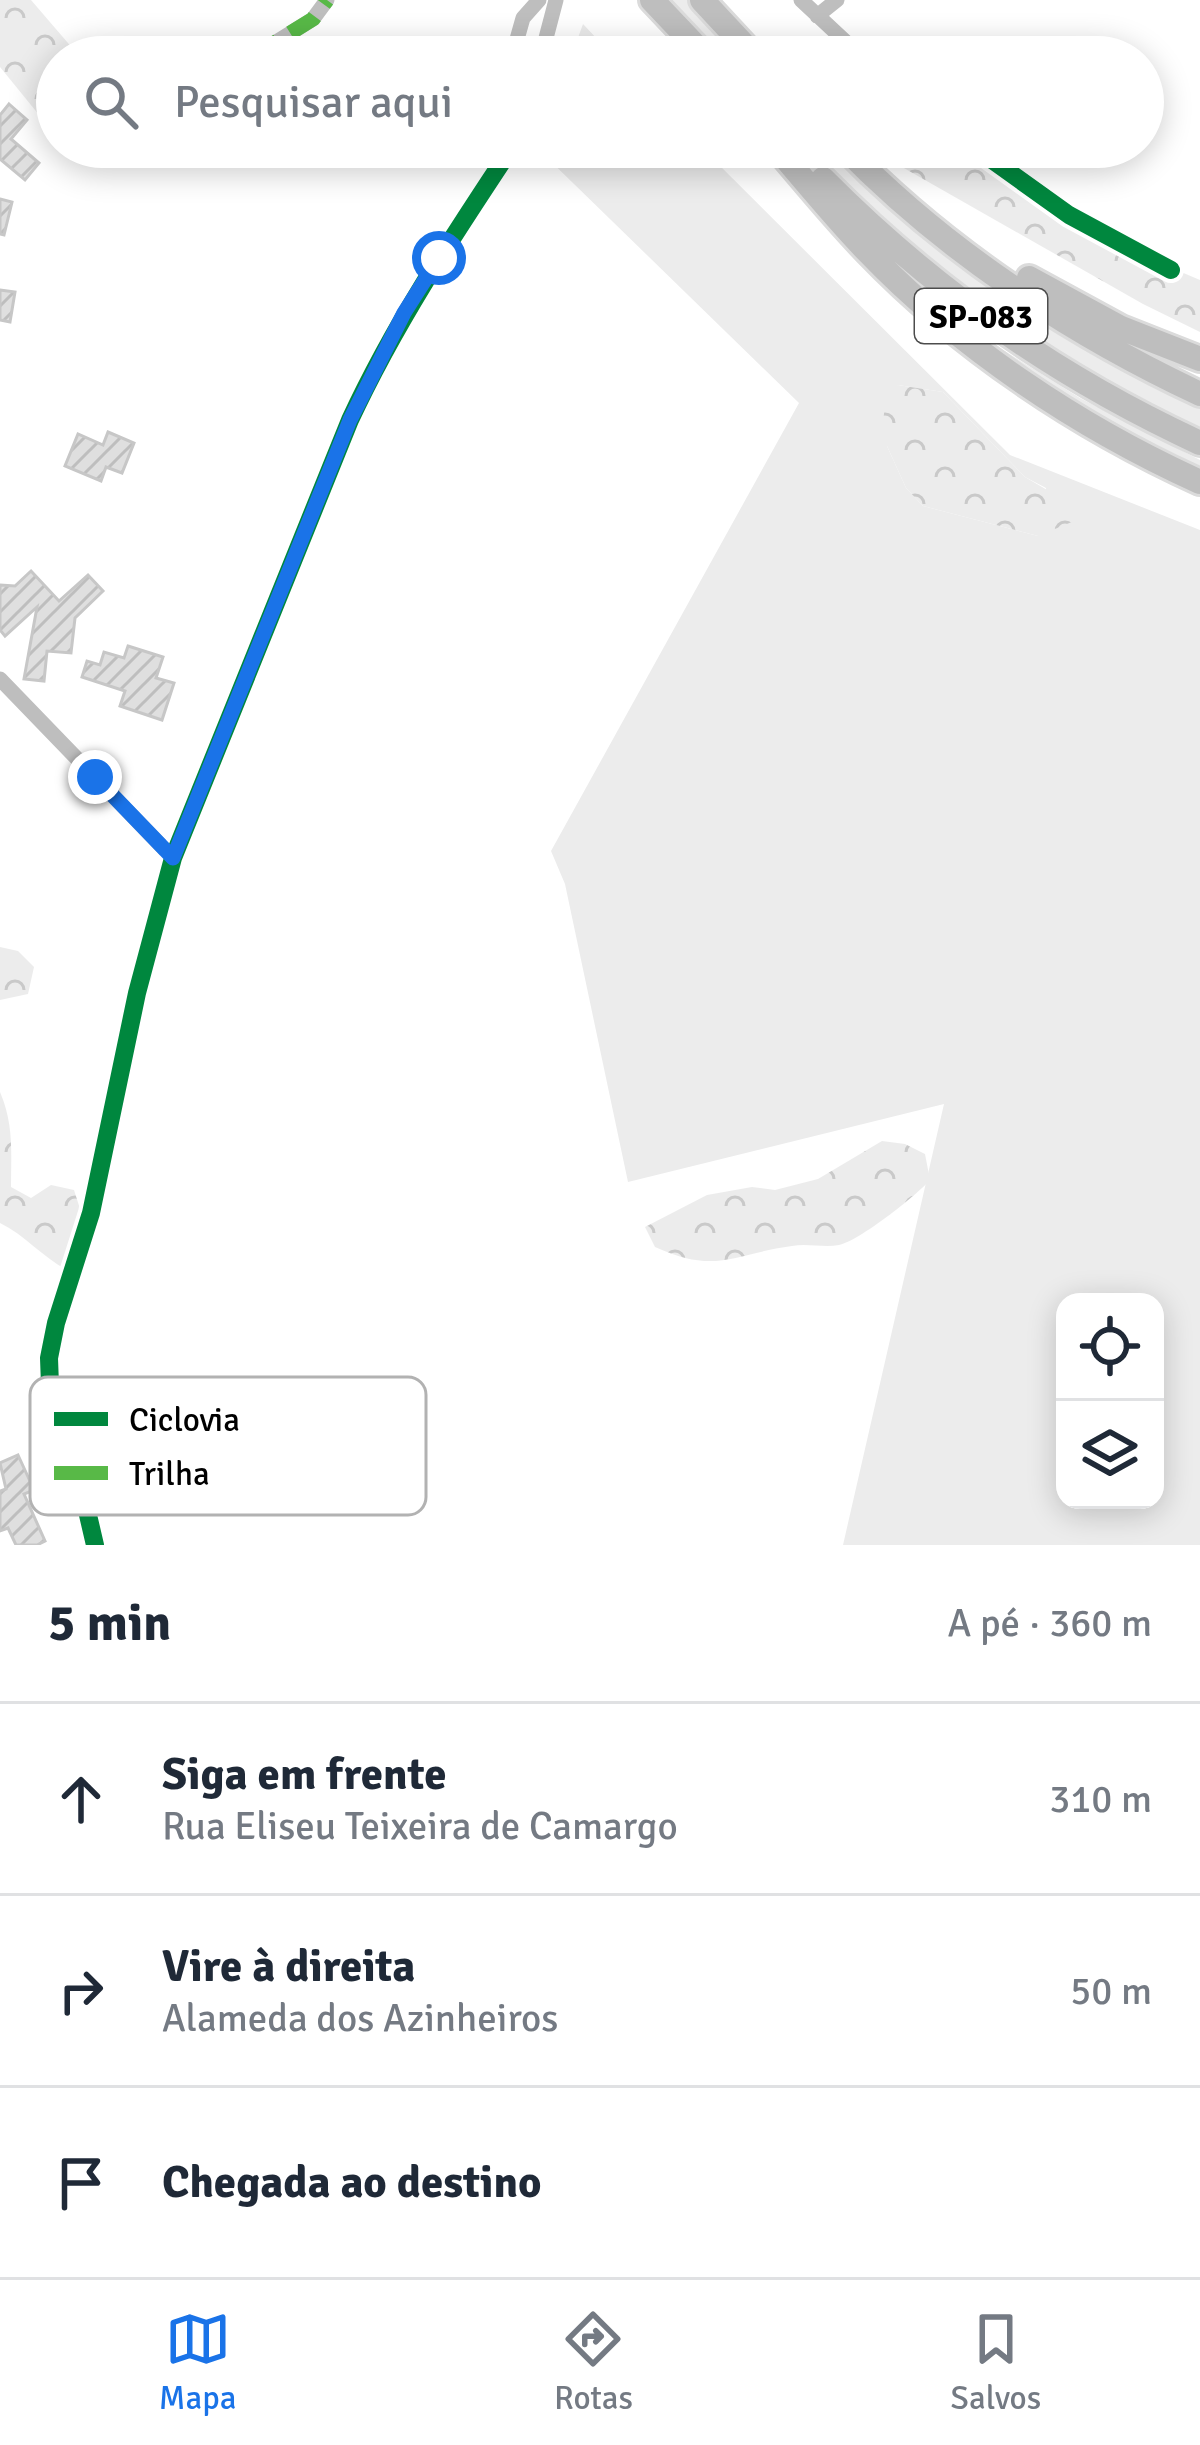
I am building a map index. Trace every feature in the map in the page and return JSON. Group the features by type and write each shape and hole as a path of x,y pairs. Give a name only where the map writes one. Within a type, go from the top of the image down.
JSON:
{"highway":[{"path":"651,0 684,36"},
{"path":"702,0 735,36"},
{"path":"794,168 869,253 978,348 1099,430 1200,482"},
{"name":"SP-083","path":"813,168 874,230 978,314 1071,374 1200,443"},
{"name":"SP-083","path":"869,168 935,230 988,270 1094,337 1200,394"},
{"path":"874,168 1032,280 1121,328 1200,359"}],"street":[{"path":"286,36 313,19 328,0"},
{"path":"542,0 548,30"},
{"path":"518,36 523,19 542,0"},
{"path":"546,36 556,0"},
{"path":"802,0 839,36"},
{"path":"817,16 837,0"},
{"path":"50,1377 49,1358 67,1273 92,1213 137,993 173,858 375,366 498,168"},
{"path":"1003,168 1069,215 1172,270"},
{"path":"0,680 173,858"},
{"path":"88,1515 95,1545"}],"green space":[{"path":"0,0 31,0 62,36 36,36 36,111 0,67"},
{"path":"665,0 694,0 726,36 698,36"},
{"path":"583,24 594,36 579,36"},
{"path":"558,168 722,168 1010,455 1200,530 1200,1545 843,1545 944,1104 628,1182 565,884 551,851 799,403","holes":["898,385 943,392 1025,477 1046,488 1038,536 923,506 906,488 887,446"]},
{"path":"825,168 856,168 909,216 1200,401 1200,431 1030,336 908,245"},
{"path":"904,168 993,168 1049,216 1200,280 1200,332"},
{"path":"984,338 1080,398 1200,460 1200,475 1118,433"},
{"path":"898,385 943,392 1025,477 1066,501 1079,519 1038,536 923,506 906,488 887,446 885,402"},
{"path":"0,947 18,951 34,967 28,994 0,1000"},
{"path":"0,1092 10,1127 11,1187 31,1198 51,1185 74,1190 82,1215 83,1253 67,1270 0,1223"},
{"path":"882,1141 905,1144 925,1154 930,1180 848,1242 694,1260 655,1247 645,1227 707,1195 752,1187 775,1190 818,1179"}],"building":[{"path":"9,104 27,120 11,139 36,160 25,180 0,159 0,115"},
{"path":"0,199 12,202 4,235 0,234"},
{"path":"0,290 15,292 10,322 0,320"},
{"path":"108,432 134,443 122,473 106,467 101,481 65,466 78,434 103,445"},
{"path":"31,571 59,601 88,575 103,591 75,618 71,653 47,651 44,681 24,679 37,607 5,636 0,630 0,585 15,586"},
{"path":"128,646 163,657 156,678 174,683 162,720 120,706 125,691 82,677 87,661 100,665 104,652 124,658"},
{"path":"18,1455 30,1481 30,1492 24,1494 30,1515 45,1541 16,1545 8,1528 0,1531 0,1491 6,1489 0,1463"}],"marked path":[{"path":"286,36 313,19 327,0"}],"cycle path":[{"path":"50,1377 56,1323 91,1213 137,993 173,858 350,420 405,314 498,168"},
{"path":"1003,168 1069,215 1171,270"},
{"path":"88,1515 95,1545"}],"route":[{"path":"95,777 173,858 350,420 404,313 439,258"}]}
